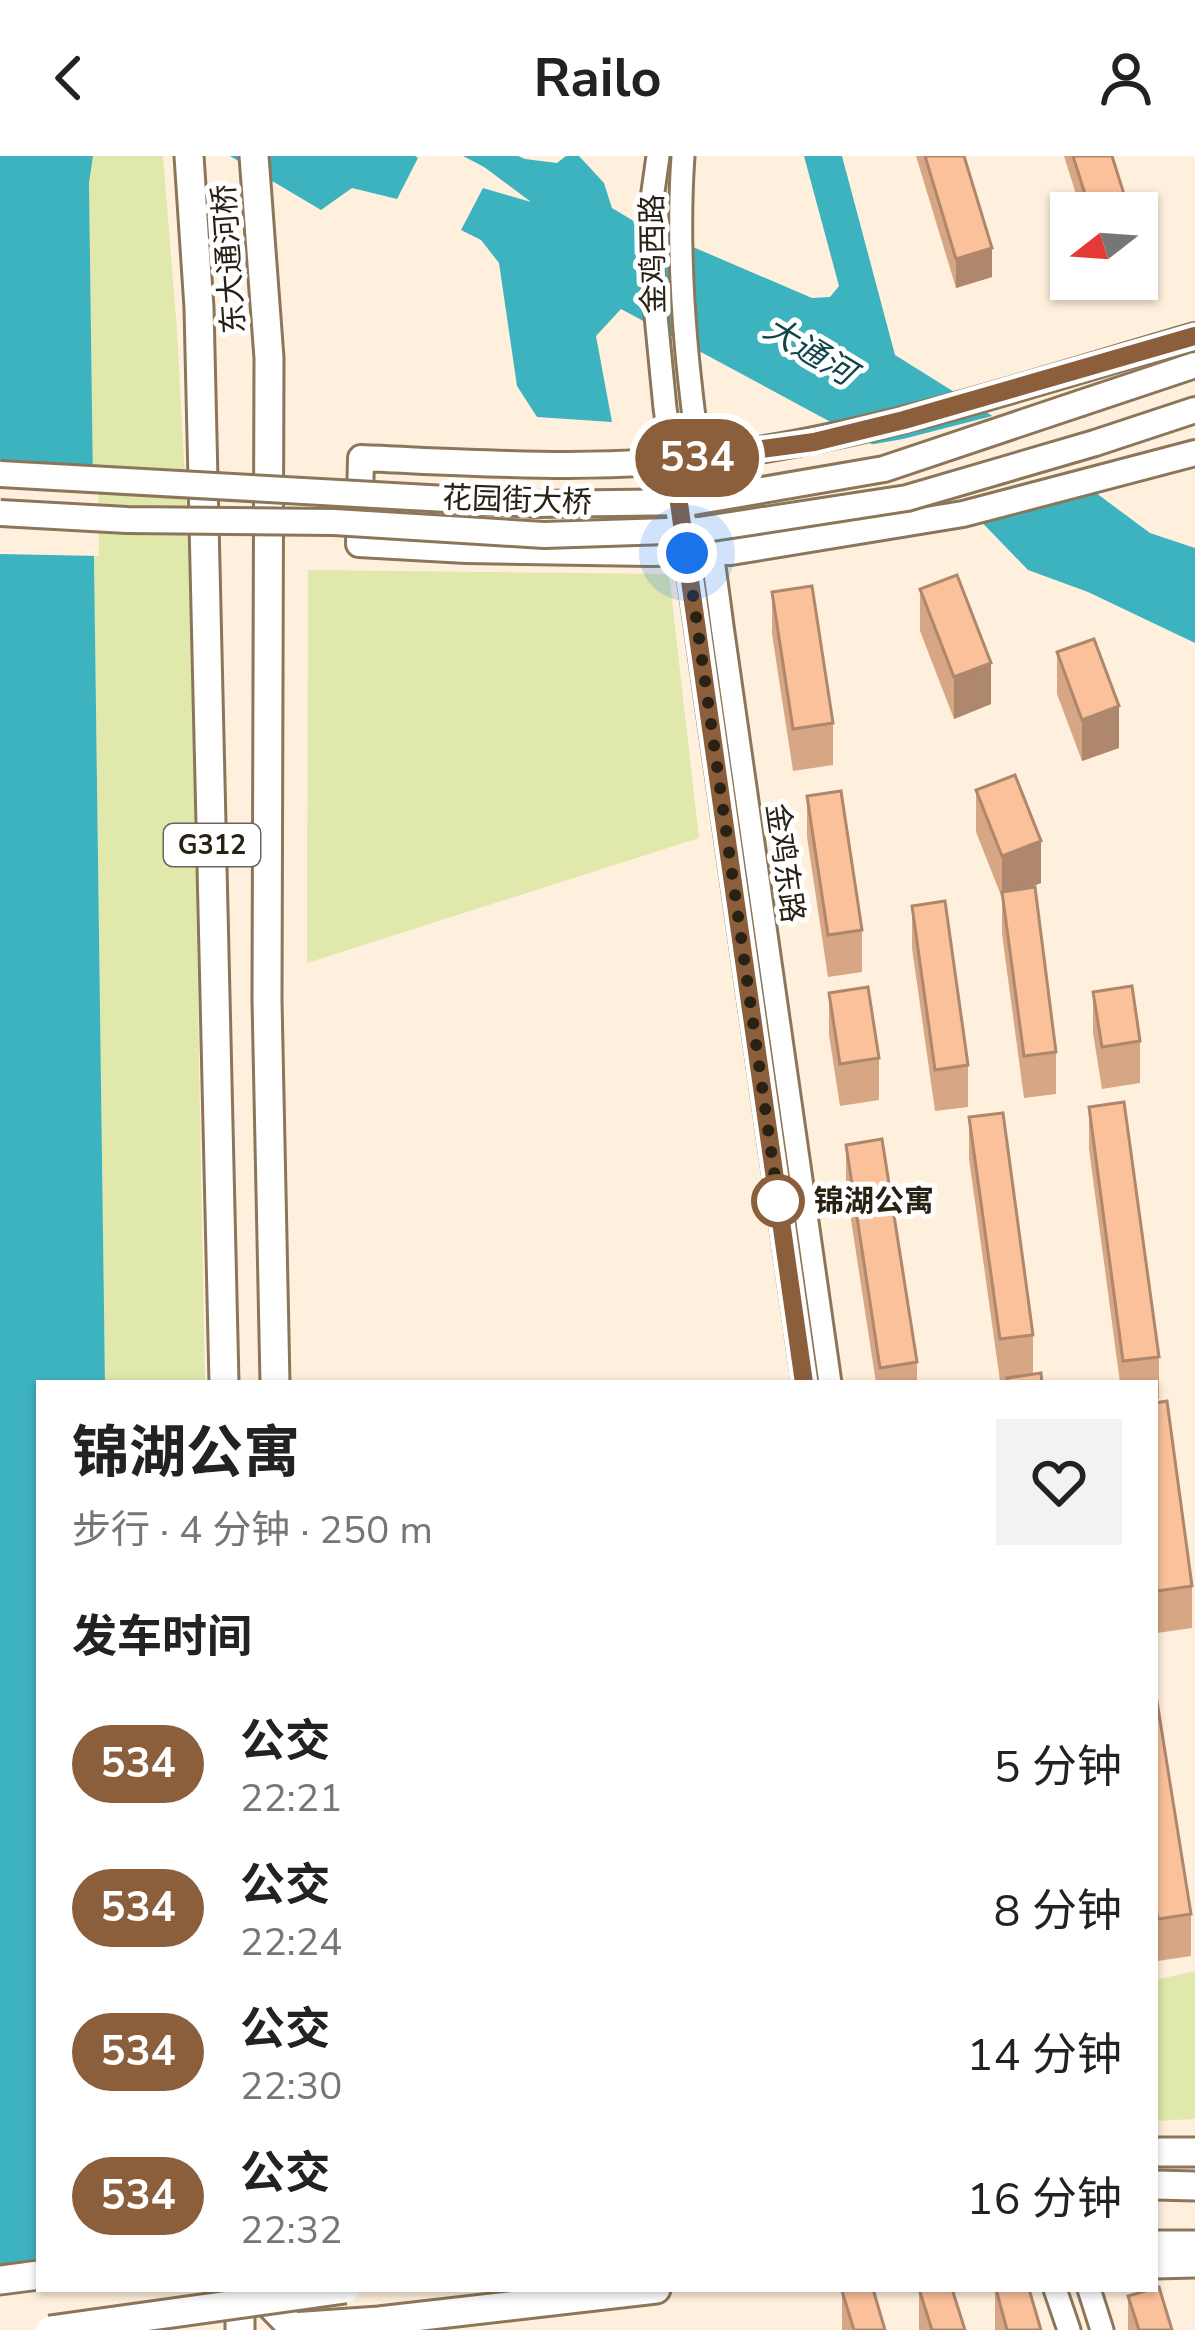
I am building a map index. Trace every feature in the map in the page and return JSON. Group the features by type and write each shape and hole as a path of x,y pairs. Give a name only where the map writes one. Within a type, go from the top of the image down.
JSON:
{"main road":[{"name":"东大通河桥","path":"189,156 199,308 224,1380"},
{"name":"东大通河桥","path":"254,156 269,358 267,1000 274,1380"},
{"path":"1195,336 814,442 673,461 603,465 361,458 359,544 687,553 806,542 963,514 1195,453"},
{"name":"花园街大桥","path":"0,475 535,504 693,502 884,469 1195,365"},
{"name":"花园街大桥","path":"0,513 544,535 699,530 907,497 1195,410"},
{"path":"1158,2152 1195,2152"},
{"path":"1158,2185 1195,2186"},
{"path":"1158,2245 1195,2246"},
{"path":"1158,2264 1195,2263"},
{"path":"0,2280 36,2275"},
{"path":"240,2292 240,2330"},
{"path":"258,2292 292,2329"},
{"path":"292,2292 292,2329"},
{"path":"50,2330 323,2292"},
{"path":"292,2329 630,2292"}],"street":[{"name":"金鸡西路","path":"658,156 650,213 658,340"},
{"name":"金鸡西路","path":"683,156 679,217 687,351"},
{"name":"金鸡东路","path":"658,340 804,1380"},
{"name":"金鸡东路","path":"687,351 750,838 830,1380"},
{"path":"1056,2292 1069,2330"},
{"path":"1090,2292 1102,2330"}],"green space":[{"path":"93,156 163,156 190,571 205,1380 105,1380 89,183"},
{"path":"308,570 669,574 699,838 307,963"},
{"path":"1195,1971 1195,2119 1158,2121 1158,1979"}],"water":[{"path":"0,156 93,156 89,183 105,1380 36,1380 36,2292 0,2330"},
{"path":"230,156 418,158 397,199 352,188 321,210"},
{"name":"大通河","path":"463,156 518,156 557,163 566,156 579,156 604,183 612,208 812,298 830,297 839,286 804,156 842,156 895,355 991,415 1150,533 1195,548 1195,643 1088,592 1028,570 944,483 621,309 596,336 612,422 537,417 517,386 499,263 481,240 461,230 483,188 531,202"}],"pier":[{"path":"1000,414 1093,483 966,514 941,488 863,446 903,439"},
{"path":"0,463 98,466 99,556 0,554"},
{"path":"36,2268 36,2292 127,2292 128,2330 0,2330 0,2273"}],"building":[{"path":"925,156 964,156 992,248 956,259"},
{"path":"1073,156 1112,156 1123,192 1084,192"},
{"path":"957,575 991,663 954,677 920,589"},
{"path":"812,586 833,723 793,729 772,592"},
{"path":"1094,639 1119,706 1082,720 1057,652"},
{"path":"1015,775 1041,841 1002,856 976,790"},
{"path":"841,791 862,930 828,935 807,796"},
{"path":"1035,887 1056,1052 1024,1056 1002,892"},
{"path":"945,901 968,1065 935,1070 912,906"},
{"path":"1132,986 1140,1041 1102,1047 1093,992"},
{"path":"868,987 879,1058 840,1064 829,993"},
{"path":"1124,1102 1159,1357 1123,1361 1089,1107"},
{"path":"1003,1113 1033,1335 1000,1339 969,1117"},
{"path":"882,1139 917,1362 880,1368 846,1145"},
{"path":"1041,1373 1042,1380 1007,1380"},
{"path":"1167,1401 1192,1586 1158,1591 1158,1402"},
{"path":"1158,1708 1191,1914 1158,1919"},
{"path":"1158,2287 1172,2330 1139,2330 1128,2296 1158,2292"},
{"path":"842,2292 874,2292 885,2330 854,2330"},
{"path":"920,2292 953,2292 965,2330 932,2330"},
{"path":"997,2292 1030,2292 1041,2330 1007,2330"}],"bus line":[{"name":"534","path":"804,1380 673,461 814,442 1195,336"}],"place":[{"name":"锦湖公寓","path":"778,1201"}],"route":[{"path":"687,553 780,1214 778,1201"}]}
